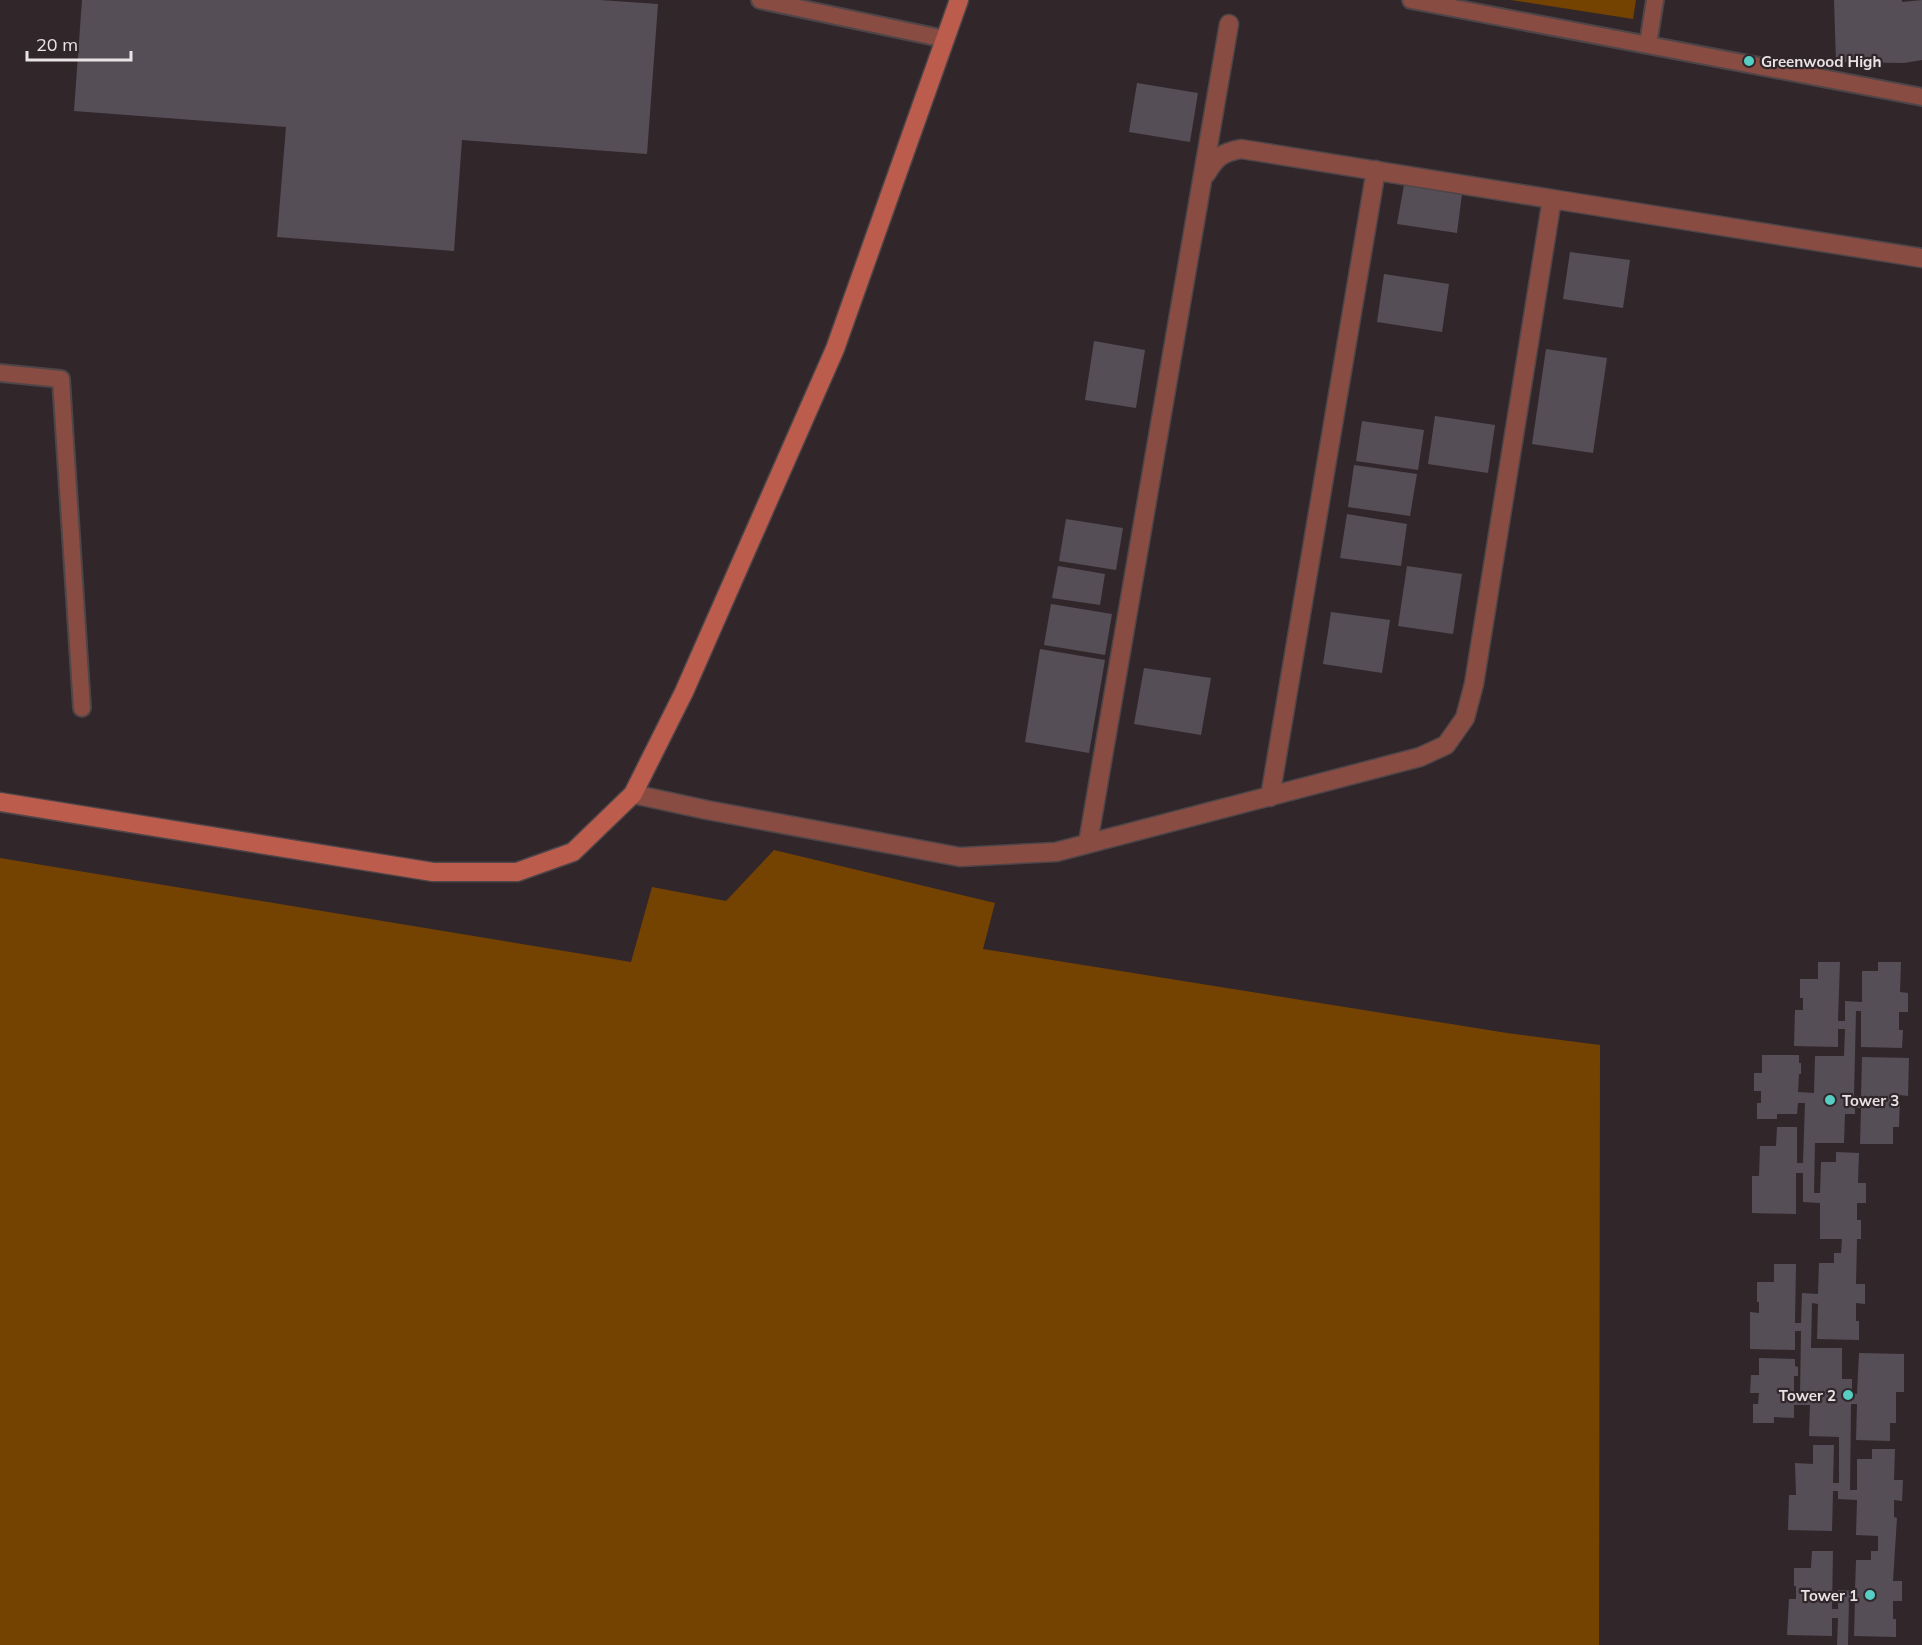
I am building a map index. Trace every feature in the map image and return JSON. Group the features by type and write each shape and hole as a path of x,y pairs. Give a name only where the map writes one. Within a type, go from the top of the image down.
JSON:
{"street":[{"path":"0,802 432,872 517,872 573,852 633,794 684,692 835,349 959,0"},
{"path":"1088,843 1229,24"},
{"path":"1202,182 1215,159 1229,151 1241,149 1922,258"},
{"path":"1270,797 1376,170"},
{"path":"633,794 706,810 960,857 1056,852 1420,757 1446,745 1465,718 1474,684 1552,199"}],"lane":[{"path":"760,0 945,39"},
{"path":"1410,0 1922,97"},
{"path":"1648,44 1655,0"},
{"path":"0,373 61,378 82,708"}],"shaded area":[{"path":"1511,0 1636,0 1633,19"},
{"path":"774,850 995,903 983,949 1507,1033 1600,1045 1599,1645 0,1645 0,858 631,962 652,887 726,901"}],"building":[{"path":"82,0 600,0 658,4 647,154 462,140 454,251 277,237 286,127 74,111"},
{"path":"1834,0 1902,0 1902,2 1922,0 1922,60 1904,63 1836,62"},
{"path":"1137,83 1198,93 1190,142 1129,132"},
{"path":"1404,185 1462,194 1457,233 1397,224"},
{"path":"1570,252 1630,260 1623,308 1563,299"},
{"path":"1384,274 1449,284 1442,332 1377,322"},
{"path":"1094,341 1145,350 1136,408 1085,400"},
{"path":"1546,349 1607,358 1593,453 1532,444"},
{"path":"1435,416 1495,425 1488,473 1428,464"},
{"path":"1362,421 1424,430 1418,470 1356,461"},
{"path":"1354,465 1417,474 1410,516 1348,507"},
{"path":"1347,514 1407,524 1401,566 1340,558"},
{"path":"1066,519 1123,528 1116,570 1059,561"},
{"path":"1058,566 1105,574 1100,605 1052,598"},
{"path":"1407,566 1462,574 1453,634 1398,626"},
{"path":"1051,604 1112,614 1105,655 1044,645"},
{"path":"1331,612 1390,620 1382,673 1323,664"},
{"path":"1040,649 1105,660 1089,753 1025,742"},
{"path":"1144,668 1211,678 1201,735 1134,724"},
{"path":"1818,962 1840,962 1838,1021 1845,1021 1845,1001 1862,1002 1862,971 1878,971 1878,962 1901,962 1900,992 1908,993 1908,1012 1899,1012 1899,1030 1903,1030 1902,1048 1861,1047 1861,1011 1856,1011 1854,1097 1861,1097 1862,1057 1909,1058 1908,1096 1900,1095 1899,1127 1893,1127 1893,1144 1860,1144 1861,1108 1855,1108 1855,1114 1845,1114 1844,1143 1815,1143 1814,1193 1820,1193 1821,1162 1836,1162 1836,1152 1859,1153 1858,1183 1866,1183 1866,1203 1857,1203 1857,1220 1861,1220 1861,1239 1857,1239 1856,1284 1865,1284 1865,1304 1856,1303 1859,1340 1817,1339 1818,1304 1812,1303 1811,1348 1842,1348 1842,1379 1852,1379 1852,1393 1857,1394 1859,1353 1904,1354 1904,1392 1896,1392 1896,1423 1890,1423 1890,1441 1856,1440 1857,1404 1851,1404 1850,1490 1857,1490 1857,1459 1872,1459 1872,1449 1895,1449 1894,1480 1903,1480 1902,1501 1894,1500 1894,1517 1897,1518 1893,1581 1902,1581 1902,1601 1893,1601 1896,1637 1854,1636 1855,1600 1849,1600 1848,1645 1837,1645 1838,1618 1832,1618 1832,1636 1787,1635 1789,1599 1796,1599 1794,1568 1811,1568 1812,1551 1833,1551 1832,1609 1838,1609 1838,1590 1855,1591 1856,1560 1871,1560 1871,1551 1878,1551 1878,1536 1856,1535 1857,1500 1838,1499 1838,1491 1833,1491 1832,1531 1788,1530 1789,1495 1796,1495 1795,1463 1813,1464 1813,1445 1834,1445 1833,1483 1839,1483 1839,1437 1809,1436 1810,1405 1794,1405 1794,1418 1774,1417 1774,1423 1753,1423 1753,1404 1758,1404 1759,1393 1750,1393 1751,1375 1759,1375 1759,1358 1795,1359 1798,1376 1794,1376 1794,1396 1800,1396 1801,1331 1795,1331 1795,1350 1750,1349 1750,1312 1759,1313 1757,1282 1774,1282 1774,1264 1796,1264 1795,1323 1801,1323 1802,1293 1818,1294 1819,1263 1834,1263 1834,1253 1841,1253 1842,1239 1820,1239 1820,1203 1803,1202 1803,1173 1796,1173 1796,1214 1752,1213 1752,1176 1759,1176 1760,1146 1776,1146 1777,1127 1797,1127 1797,1163 1803,1163 1805,1103 1798,1103 1797,1114 1777,1114 1777,1119 1757,1119 1757,1103 1761,1103 1761,1091 1754,1091 1754,1073 1762,1073 1762,1055 1799,1055 1801,1074 1799,1074 1798,1092 1814,1093 1815,1056 1844,1056 1845,1029 1838,1029 1838,1047 1794,1046 1795,1010 1803,1010 1803,998 1800,998 1800,979 1818,979"}],"place":[{"name":"Greenwood High","path":"1749,61"},
{"name":"Tower 3","path":"1830,1100"},
{"name":"Tower 2","path":"1848,1395"},
{"name":"Tower 1","path":"1870,1595"}]}
